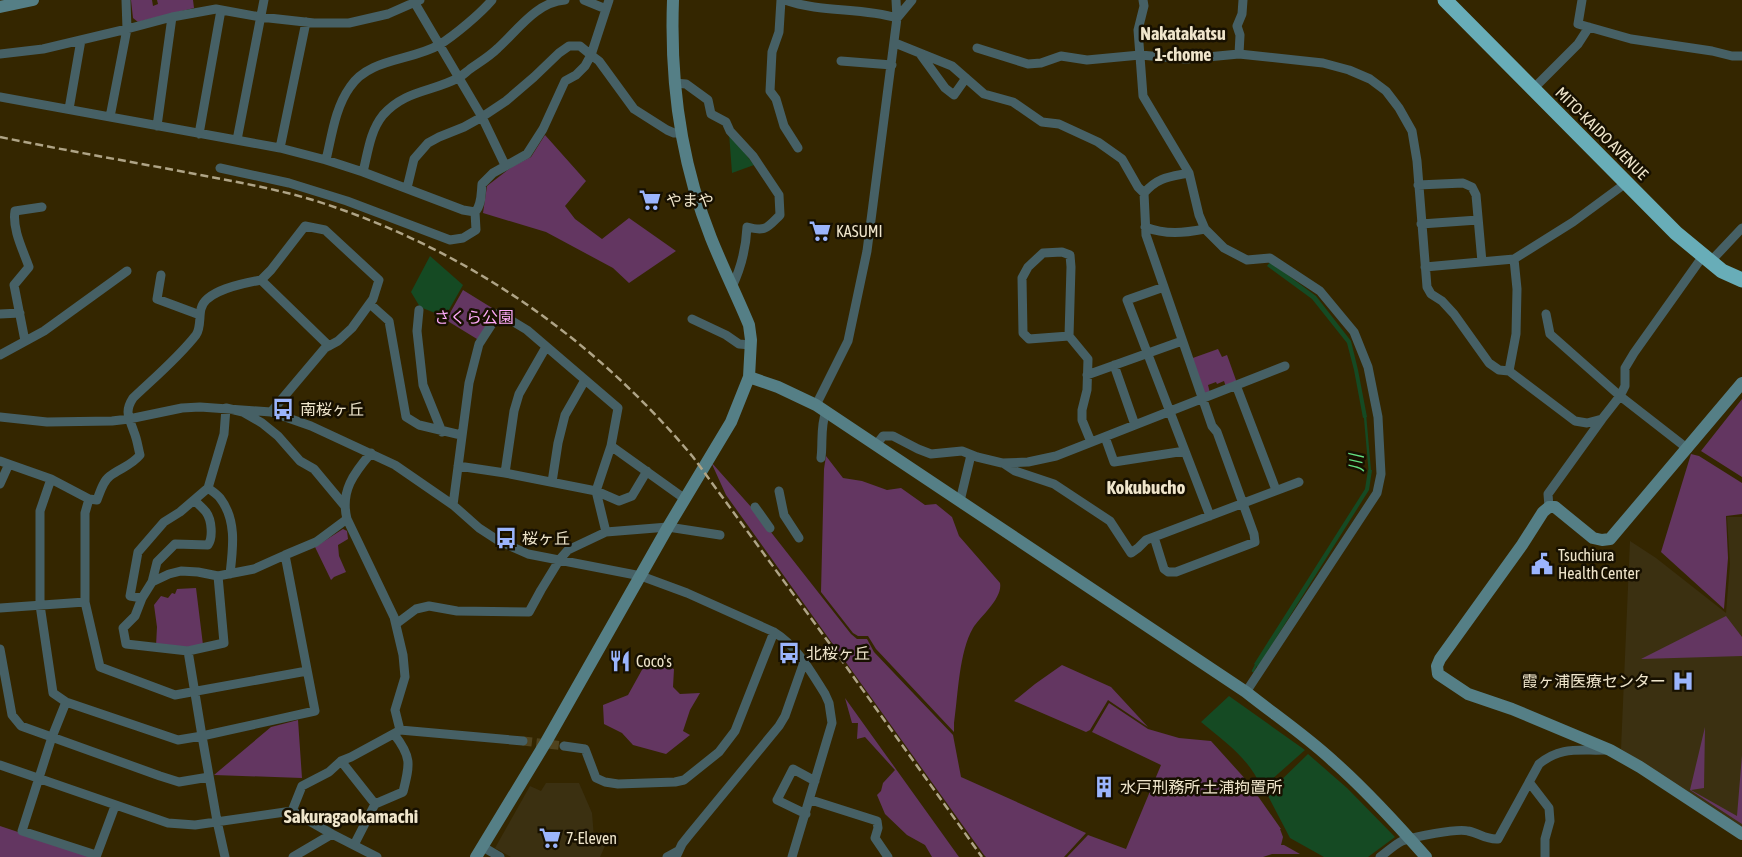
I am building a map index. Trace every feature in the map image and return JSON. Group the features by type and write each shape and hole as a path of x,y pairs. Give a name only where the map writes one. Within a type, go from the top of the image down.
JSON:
{"highway":[{"name":"MITO-KAIDO AVENUE","path":"1445,0 1676,233 1722,271 1742,280"}],"street":[{"path":"0,9 33,0"},
{"path":"110,117 127,29 126,0"},
{"path":"237,140 264,0"},
{"path":"326,160 340,102 359,76 373,68 438,45 468,22 492,0"},
{"path":"363,172 374,130 392,106 406,96 458,78 498,49 522,23 542,8 560,0 565,0"},
{"path":"220,168 289,183 348,201 450,240 463,238 476,230 475,212 478,210 480,203 482,184 505,165 527,154 544,129 565,81 585,66 591,55 608,4 584,0"},
{"path":"500,857 479,852 546,742 668,527 731,422 749,377 751,345 749,325 710,237 699,204 682,133 674,83 673,0"},
{"path":"781,0 779,32 772,52 770,92 776,99 784,126 798,148"},
{"path":"785,0 800,5 883,14 897,18"},
{"path":"821,458 823,425 821,408 848,341 867,251 895,43 896,0"},
{"path":"897,18 912,0"},
{"path":"1143,0 1144,6 1138,30 1143,96 1189,173 1199,215 1205,229 1224,248 1247,260 1270,258 1320,291 1354,332 1368,367 1378,417 1381,474 1377,493 1332,558 1246,692"},
{"path":"1239,54 1240,35 1237,26 1242,14 1243,0"},
{"path":"1582,0 1578,24 1630,39 1712,51 1732,56 1742,56"},
{"path":"0,54 42,49 172,17 216,9 260,17 306,22 349,23 388,14 416,1 438,45 482,117 505,165"},
{"path":"199,134 221,10"},
{"path":"157,126 172,17"},
{"path":"280,148 306,22"},
{"path":"1533,89 1578,44 1589,27"},
{"path":"69,109 81,40"},
{"path":"895,43 952,66 984,94 1013,102 1042,122 1059,124 1098,142 1122,159 1138,187 1144,193 1146,235 1202,398 1212,426 1217,432 1254,534 1255,542 1176,572 1168,572 1164,569 1154,537"},
{"path":"407,188 414,159 428,143 464,127 506,101 569,46 580,46 599,61 634,108 667,130 674,133 682,133"},
{"path":"977,48 1028,64 1041,63 1061,56 1087,60 1140,55 1186,59 1239,54 1323,63 1370,79 1386,91 1395,102 1412,131 1417,161 1427,287 1431,294 1442,301 1454,314 1489,363 1499,370 1509,372 1575,421 1587,423 1602,419"},
{"path":"921,54 945,88 954,95 966,78"},
{"path":"841,61 892,65"},
{"path":"674,83 686,84 708,100 711,114 726,122 730,130 754,156 779,195 780,215 768,227 759,230 747,227 745,250 732,287"},
{"path":"0,96 280,148 363,172 463,210 475,212"},
{"path":"1144,193 1153,183 1168,177 1189,173"},
{"path":"1418,185 1463,183 1472,187 1476,195 1482,262"},
{"path":"1425,267 1514,259 1573,222 1626,183"},
{"path":"25,341 14,285 29,267 20,244 14,218 15,211 42,207"},
{"path":"1421,224 1478,220"},
{"path":"0,484 4,462 51,480 89,499 96,500 106,480 134,462 140,455 134,430 129,419 128,406 133,398 198,333 201,306 215,293 234,286 261,280 305,226 325,230 379,280 373,299 352,328 338,341 325,348 272,412"},
{"path":"1145,228 1159,232 1183,234 1205,229"},
{"path":"1548,507 1548,494 1620,396 1625,386 1625,368 1707,259 1742,228"},
{"path":"1069,336 1029,339 1023,333 1022,278 1028,267 1043,253 1062,252 1070,255 1069,336 1088,359 1087,390 1082,410 1082,420 1091,442"},
{"path":"1509,372 1516,334 1517,289 1514,259"},
{"path":"0,355 44,330 127,271"},
{"path":"161,274 157,299 200,315"},
{"path":"261,280 329,346"},
{"path":"1164,287 1127,300 1210,516"},
{"path":"370,304 389,321 406,417 419,425 461,435"},
{"path":"419,310 417,331 423,385 442,432"},
{"path":"0,314 20,313"},
{"path":"453,505 469,383 478,344 499,313 527,330 618,408 611,446 596,491 606,532"},
{"path":"1546,314 1550,334 1620,396 1688,449"},
{"path":"692,319 726,335 739,344 751,345"},
{"path":"1087,375 1182,341"},
{"path":"505,473 514,411 519,394 546,347"},
{"path":"1114,365 1135,425"},
{"path":"876,445 884,436 893,436 931,454 962,451 1002,463 1028,462 1056,456 1285,366"},
{"path":"749,377 778,387 821,408 1246,692 1307,738 1332,760 1387,813 1426,857"},
{"path":"552,482 558,443 565,415 585,380"},
{"path":"1742,383 1610,539 1594,538 1555,507 1548,507 1542,512 1522,545 1440,659 1437,666 1438,674 1456,688 1468,694 1512,708 1610,750 1742,834"},
{"path":"1236,385 1276,490"},
{"path":"0,417 48,422 129,419 182,408 226,408 272,412 288,417 395,465 453,505 479,528 512,548 528,554 641,576 687,593 774,632 783,637 792,646 825,694 829,702 832,723 792,857"},
{"path":"142,598 130,596 138,552 164,522 180,512 208,488 224,434 226,408"},
{"path":"226,408 242,412 262,423 278,436 300,461 314,469 344,505"},
{"path":"1104,437 1114,462 1185,450"},
{"path":"611,446 685,499"},
{"path":"354,845 376,804 404,792 409,768 406,750 397,732 394,710 405,677 403,655 396,624 347,519 344,505 352,476 371,453"},
{"path":"960,502 971,455"},
{"path":"1002,463 1015,471 1054,484 1110,521 1131,553 1146,540 1299,482"},
{"path":"458,466 596,491 619,502 632,496 647,471"},
{"path":"51,480 40,511 40,605 53,693 66,702 178,740 315,711 285,555"},
{"path":"208,488 220,497 230,518 234,542 230,574"},
{"path":"779,491 784,515 799,538"},
{"path":"89,499 85,513 85,602 100,668 175,695 307,671"},
{"path":"194,500 208,514 210,541 208,545 174,544 157,562 152,582 142,598 135,616 123,628 126,644 188,651 224,643 218,576"},
{"path":"755,507 770,528"},
{"path":"152,582 169,574 182,571 218,576 254,569 316,542 347,519"},
{"path":"396,624 416,609 430,606 457,611 529,612 560,559 568,550 606,532 668,527 720,535"},
{"path":"0,608 85,602"},
{"path":"564,746 585,749 596,778 604,782 618,784 684,780 720,752 734,731 774,632"},
{"path":"0,649 12,715 21,726 179,782 208,777"},
{"path":"188,651 208,777 225,857"},
{"path":"667,857 677,854 690,834 779,726 785,716 804,662"},
{"path":"66,702 52,737 22,830 96,856 115,806"},
{"path":"292,811 302,786 329,772 341,761 397,732 523,741"},
{"path":"1380,857 1400,842 1458,830 1469,831 1489,840 1498,839 1539,764 1547,758 1571,749 1610,750"},
{"path":"341,761 376,804"},
{"path":"0,764 38,779 168,823 194,825 292,811 377,857"},
{"path":"806,814 777,800 793,769 815,781"},
{"path":"1529,782 1549,808 1550,821 1545,839 1546,857"},
{"path":"810,800 877,822 878,828 875,838 888,857"},
{"path":"293,857 332,834"}],"shaded area":[{"path":"729,133 754,165 732,173"},
{"path":"430,256 463,285 445,317 420,307 411,292"},
{"path":"1270,262 1316,296 1351,341 1367,417 1363,418 1347,343 1312,299 1267,266"},
{"path":"1368,470 1372,470 1369,490 1258,667 1254,664 1365,489"},
{"name":"霞ヶ浦医療センター","path":"1727,517 1742,517 1742,827 1621,749 1630,541 1656,558 1726,613 1730,564"},
{"path":"1229,696 1305,750 1262,788 1243,759 1201,722"},
{"path":"1308,754 1347,788 1395,837 1368,857 1324,857 1290,838 1267,794"},
{"path":"546,783 579,783 592,813 594,838 599,837 605,846 600,857 511,857 495,848 530,786 541,791"}],"green space":[{"path":"131,0 152,0 153,6 158,4 157,0 193,0 194,8 138,22 133,18"},
{"path":"545,135 586,181 565,206 575,219 602,239 629,218 676,251 629,283 613,268 546,232 483,213 487,186 513,166 531,157"},
{"name":"さくら公園","path":"463,290 497,311 481,338 477,339 446,320"},
{"path":"1218,349 1222,357 1227,355 1237,383 1226,387 1224,381 1217,384 1216,382 1208,385 1210,393 1205,394 1190,359"},
{"path":"1742,399 1742,477 1701,451"},
{"path":"1691,454 1699,456 1742,483 1742,514 1726,516 1728,558 1724,609 1661,552"},
{"path":"826,456 843,478 862,481 887,490 901,488 925,505 936,504 952,517 959,536 1000,583 1000,589 995,601 973,628 968,638 958,687 954,732 876,649 868,636 858,636 853,633 821,592 824,469"},
{"path":"711,462 752,508 851,634 857,639 867,639 874,652 953,735 961,777 1086,833 1064,857 986,857 984,855 726,495"},
{"path":"343,529 347,531 348,539 338,545 339,556 346,572 331,580 315,547"},
{"path":"196,588 203,645 186,648 156,646 157,627 154,605 161,596 168,598 172,593 175,594 177,589"},
{"path":"1726,616 1742,637 1742,656 1641,659"},
{"path":"648,659 674,669 673,687 680,694 700,693 690,710 683,731 690,735 666,754 633,745 622,733 604,724 603,705 628,695"},
{"path":"1062,665 1111,687 1148,727 1108,700 1090,730 1086,732 1014,701"},
{"path":"845,698 959,857 932,857 925,845 907,835 885,814 877,795 881,791 883,783 895,770 865,737 857,739 858,723 852,723"},
{"path":"1109,703 1148,729 1179,738 1211,741 1248,782 1281,829 1283,837 1281,845 1300,854 1272,854 1263,857 1067,857 1088,835 1126,849 1161,765 1092,732"},
{"path":"298,720 302,778 214,775 271,727"},
{"path":"1705,727 1704,788 1691,790 1737,816 1742,755 1742,824 1690,790"},
{"path":"0,826 93,857 0,857"}],"waterway":[{"name":"川","path":"1365,416 1370,473"},
{"name":"川","path":"1253,671 1257,663"}],"tunnel":[{"path":"523,741 564,746"}],"railway":[{"path":"0,137 252,185 313,200 368,220 422,243 473,270 522,301 568,335 613,373 654,413 693,457 982,857"}],"place":[{"name":"やまや","path":"650,200"},
{"name":"KASUMI","path":"820,231"},
{"name":"南桜ヶ丘","path":"283,409"},
{"name":"桜ヶ丘","path":"506,538"},
{"name":"Tsuchiura Health Center","path":"1542,564"},
{"name":"北桜ヶ丘","path":"789,653"},
{"name":"Coco's","path":"620,661"},
{"name":"霞ヶ浦医療センター","path":"1683,681"},
{"name":"水戸刑務所 土浦拘置所","path":"1104,787"},
{"name":"7-Eleven","path":"550,838"}],"district":[{"name":"Nakatakatsu 1-chome","path":"1183,43"},
{"name":"Kokubucho","path":"1146,487"},
{"name":"Sakuragaokamachi","path":"351,816"}]}
